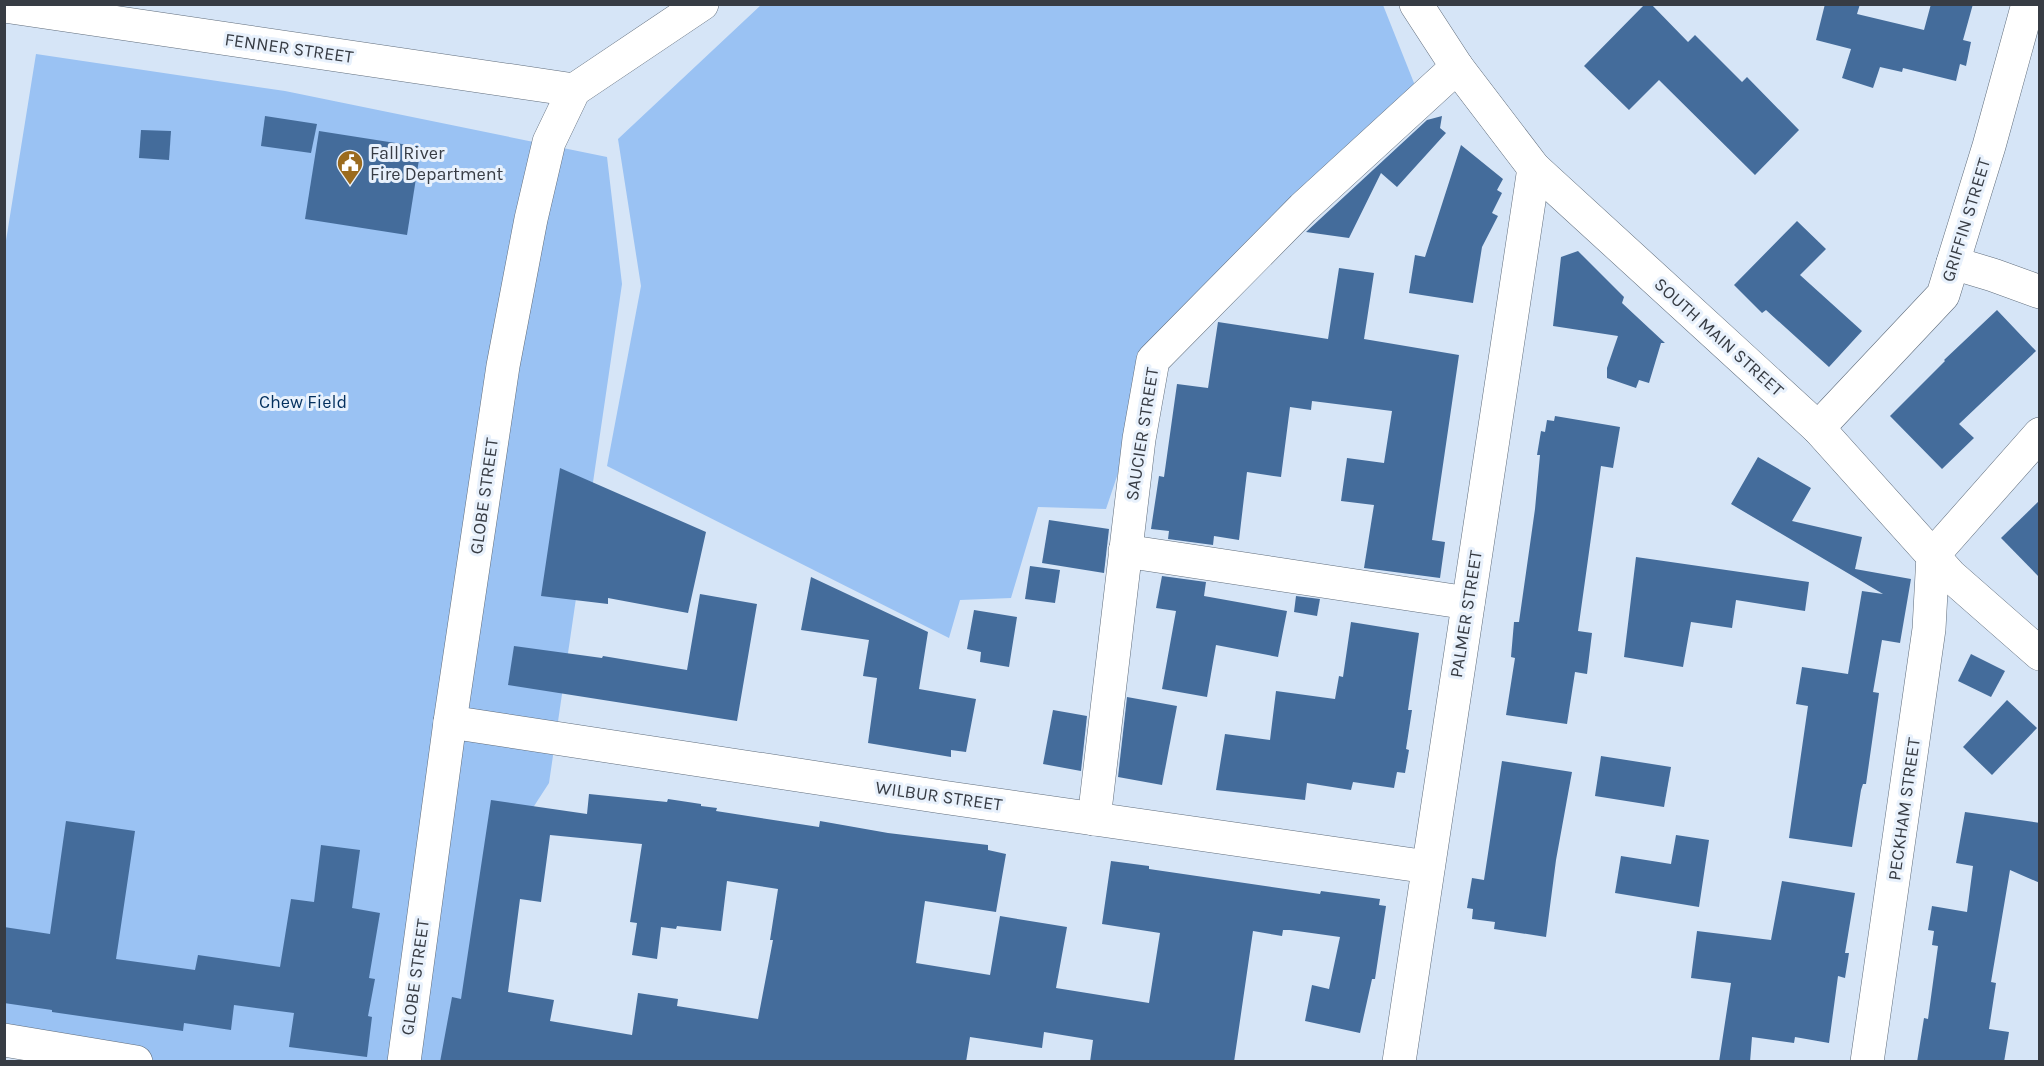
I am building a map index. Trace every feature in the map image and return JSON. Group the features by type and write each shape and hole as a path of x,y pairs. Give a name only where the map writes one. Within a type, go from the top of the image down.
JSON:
{"street":[{"name":"GLOBE STREET","path":"404,1062 450,722 503,366 531,219 549,141 574,90 702,4"},
{"name":"SOUTH MAIN STREET","path":"1416,4 1457,67 1534,168 1818,428 1951,576 2040,654"},
{"name":"GRIFFIN STREET","path":"1818,428 1943,295 1989,146 2028,4"},
{"name":"FENNER STREET","path":"4,6 574,90"},
{"name":"SAUCIER STREET","path":"1094,819 1139,439 1153,360 1303,208 1457,67"},
{"name":"PALMER STREET","path":"1399,1062 1534,168"},
{"path":"1953,263 1993,274 2040,292"},
{"path":"1932,555 2040,434"},
{"path":"1125,551 1468,603"},
{"name":"PECKHAM STREET","path":"1867,1062 1929,629 1932,555"},
{"name":"WILBUR STREET","path":"450,722 942,797 1428,867"},
{"path":"4,1040 136,1062"}],"green space":[{"path":"761,5 1383,5 1416,88 1158,354 1106,509 1038,507 1011,598 960,600 949,638 607,466 641,286 618,139"},
{"name":"Chew Field","path":"36,54 285,91 607,157 622,284 549,783 525,820 481,1061 125,1061 5,1042 4,253"}],"building":[{"path":"1645,4 1651,4 1688,42 1695,35 1742,82 1747,77 1799,130 1755,175 1659,80 1629,110 1584,66"},
{"path":"1825,4 1860,4 1857,14 1924,30 1931,4 1973,4 1963,40 1971,42 1966,66 1960,64 1956,81 1903,68 1902,72 1880,67 1873,88 1842,78 1851,49 1816,40"},
{"path":"265,116 317,124 311,153 261,146"},
{"path":"1442,116 1440,128 1446,133 1397,187 1381,173 1349,238 1306,232 1427,120"},
{"path":"141,130 171,131 169,160 139,158"},
{"path":"319,131 421,147 407,235 305,219"},
{"path":"1461,145 1503,179 1497,190 1502,193 1492,213 1498,216 1482,247 1473,303 1409,293 1415,255 1425,257"},
{"path":"1797,221 1826,249 1800,275 1862,331 1829,367 1766,310 1762,313 1734,285"},
{"path":"1578,251 1624,297 1622,303 1665,343 1661,343 1649,383 1639,380 1636,388 1607,378 1607,368 1618,336 1553,326 1561,257"},
{"path":"1339,268 1374,273 1364,339 1459,355 1432,540 1445,542 1440,578 1364,568 1374,505 1341,501 1347,458 1384,463 1392,411 1312,401 1311,410 1290,407 1281,477 1247,472 1239,540 1214,536 1213,545 1168,539 1169,531 1151,529 1159,476 1164,477 1177,384 1208,388 1218,322 1328,339"},
{"path":"1997,310 2036,351 1959,424 1974,438 1942,469 1890,416"},
{"path":"1555,416 1620,427 1613,468 1601,466 1578,631 1592,633 1587,674 1575,672 1567,724 1506,715 1515,658 1511,657 1514,622 1519,622 1535,509 1540,455 1537,455 1541,431 1545,432 1547,420 1554,421"},
{"path":"1758,457 1811,488 1792,521 1862,537 1855,569 1911,579 1900,643 1882,640 1873,692 1879,693 1866,784 1863,784 1861,790 1852,847 1789,838 1808,706 1796,704 1802,667 1848,674 1862,591 1883,594 1731,504"},
{"path":"560,468 706,532 688,613 608,598 608,604 541,596"},
{"path":"2040,500 2040,578 2001,538"},
{"path":"1049,520 1109,529 1104,573 1042,563"},
{"path":"1636,557 1809,582 1805,611 1736,600 1732,628 1691,622 1683,667 1624,657"},
{"path":"1030,566 1060,570 1055,603 1025,599"},
{"path":"1162,576 1206,582 1204,596 1287,611 1278,657 1216,645 1207,697 1162,689 1176,611 1156,608"},
{"path":"811,577 928,632 919,689 976,699 966,752 951,750 951,757 868,743 877,678 863,676 869,640 801,630"},
{"path":"700,594 757,604 737,721 508,685 514,646 602,658 603,656 687,670"},
{"path":"1296,596 1320,599 1317,616 1294,612"},
{"path":"974,610 1017,617 1009,667 980,662 981,652 967,649"},
{"path":"1351,622 1419,633 1408,710 1412,710 1406,749 1409,750 1405,773 1397,772 1394,788 1353,782 1351,790 1307,783 1305,800 1216,790 1225,734 1270,740 1276,691 1335,699 1339,676 1343,677"},
{"path":"1971,654 2005,671 1991,697 1958,681"},
{"path":"1127,697 1177,706 1162,785 1118,777"},
{"path":"2007,700 2037,728 1992,775 1963,747"},
{"path":"1053,710 1087,716 1081,771 1043,764"},
{"path":"1601,756 1671,767 1664,807 1595,796"},
{"path":"1502,761 1572,772 1556,860 1546,937 1494,929 1495,922 1472,919 1473,909 1467,908 1472,878 1484,880"},
{"path":"589,794 667,802 668,799 717,808 716,811 819,827 820,821 888,833 988,845 988,850 1006,854 996,912 925,901 916,963 990,975 1000,916 1067,927 1056,988 1149,1003 1160,933 1102,924 1111,861 1149,866 1149,869 1320,894 1321,891 1380,899 1379,905 1386,906 1375,979 1372,979 1360,1033 1305,1021 1312,985 1329,989 1340,937 1290,930 1283,930 1282,936 1253,931 1234,1062 1090,1062 1093,1040 1044,1032 1042,1048 970,1037 966,1062 440,1062 452,997 461,999 491,800 587,814","holes":["550,835 642,844 630,922 637,923 632,955 657,959 661,927 676,929 677,926 721,931 727,881 778,889 770,940 773,940 758,1019 677,1006 678,999 638,993 632,1035 550,1021 554,1000 508,992 520,899 541,902"]},
{"path":"1965,812 2040,823 2040,883 2010,870 1991,982 1996,983 1989,1029 2009,1032 2004,1062 1917,1062 1924,1018 1928,1019 1938,946 1932,945 1934,931 1928,930 1932,906 1967,912 1973,866 1956,863"},
{"path":"66,821 135,831 116,959 195,970 198,955 280,967 291,899 314,902 321,845 360,850 352,908 380,913 369,978 375,979 368,1016 372,1017 367,1057 289,1047 294,1013 234,1005 231,1030 184,1023 183,1031 4,1003 4,927 50,934"},
{"path":"1676,835 1709,840 1699,907 1615,893 1621,856 1671,864"},
{"path":"1782,881 1855,893 1845,953 1849,953 1845,978 1838,976 1829,1043 1795,1037 1794,1043 1752,1037 1750,1062 1719,1062 1731,983 1691,978 1697,931 1771,940"}],"place":[{"name":"Fall River Fire Department","path":"350,186"}]}
